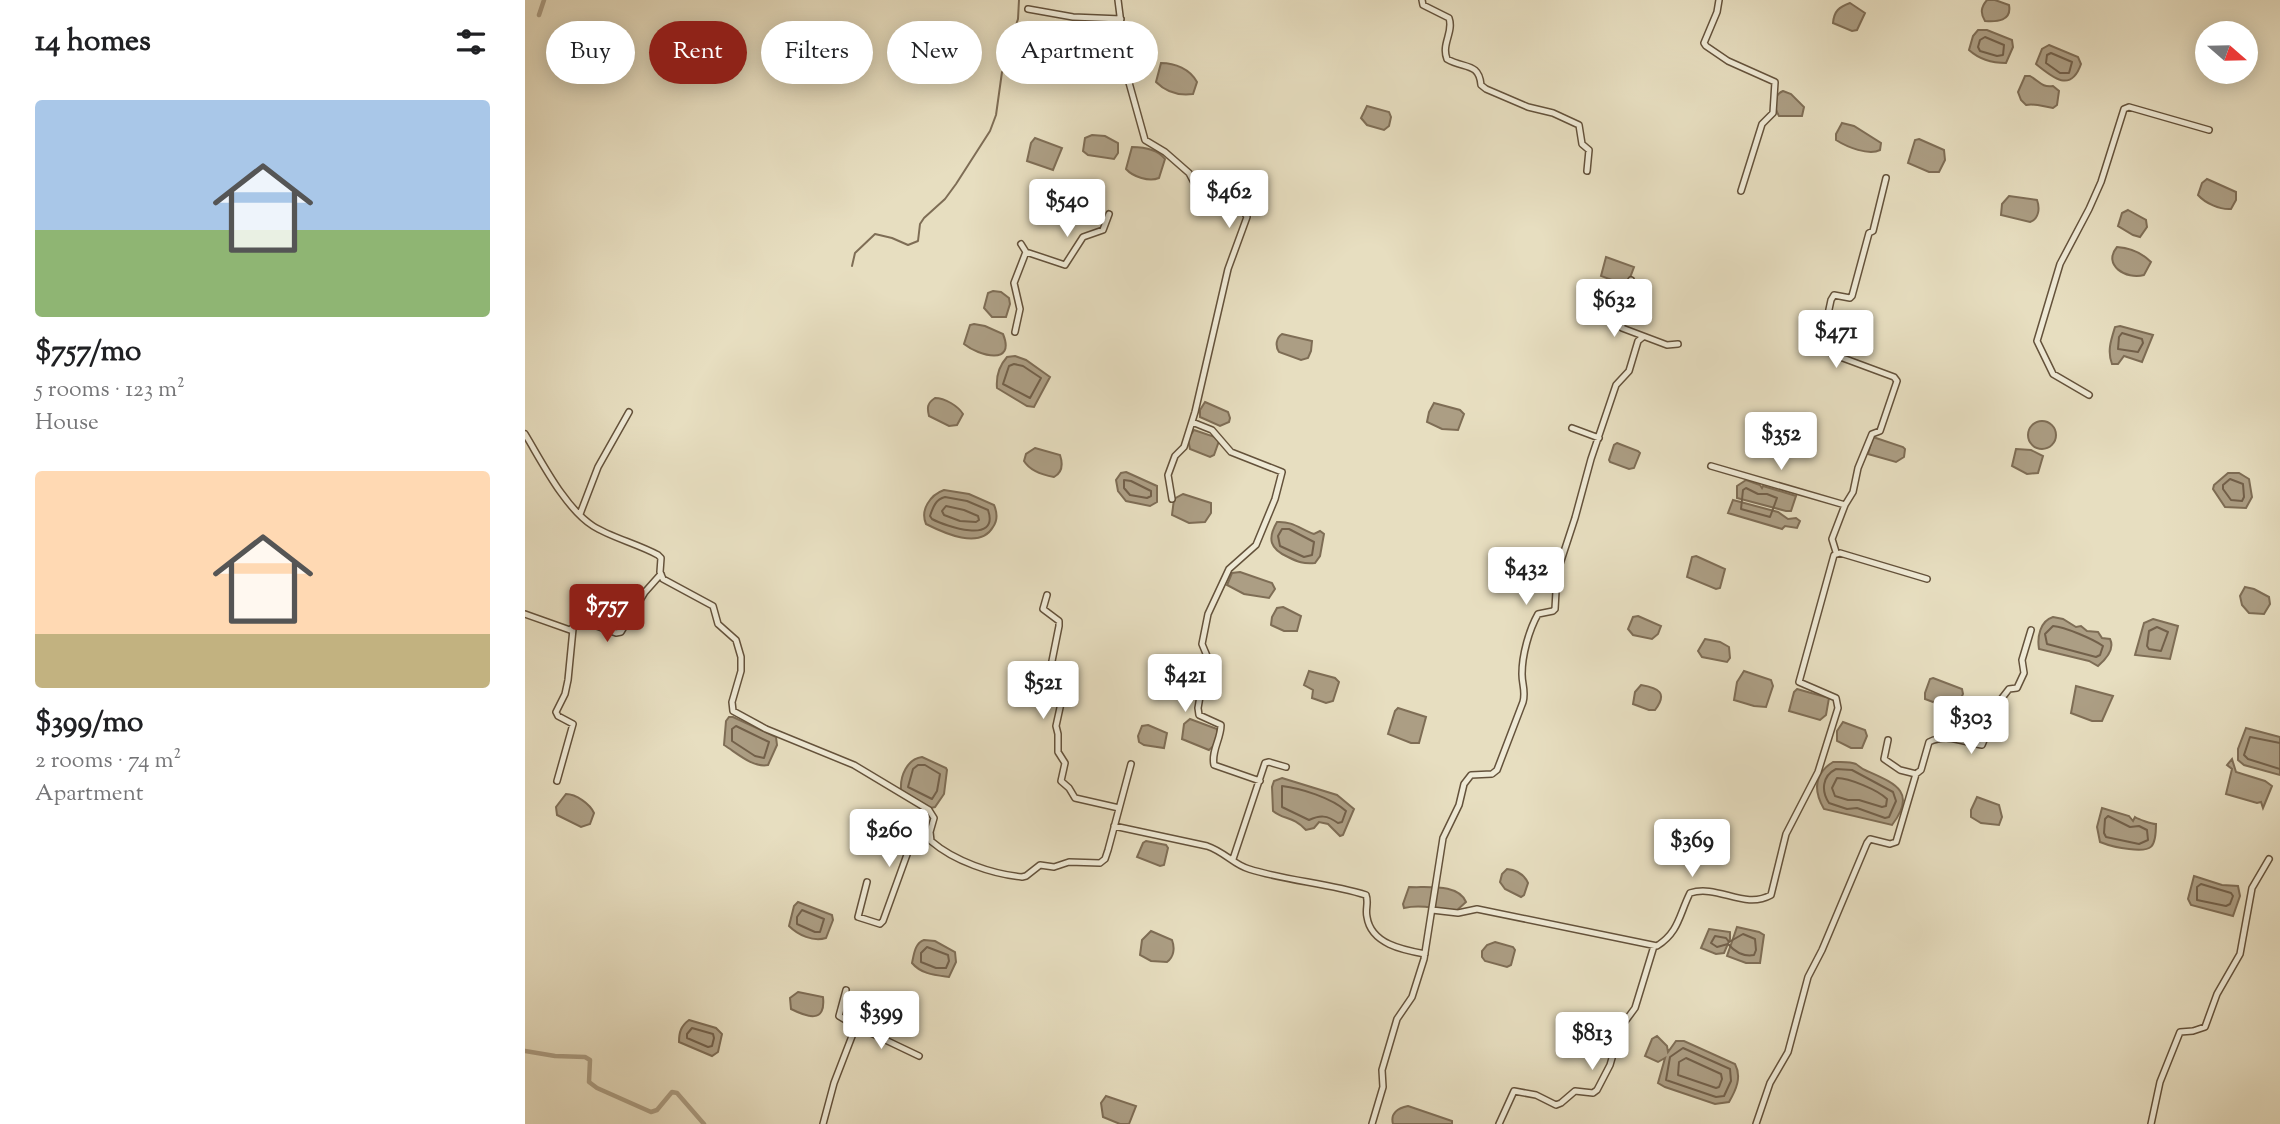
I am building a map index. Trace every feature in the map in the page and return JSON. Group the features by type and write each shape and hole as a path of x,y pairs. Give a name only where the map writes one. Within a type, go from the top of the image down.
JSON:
{"street":[{"path":"1118,0 1128,79 1145,140 1165,152 1189,173 1200,194 1244,212 1247,217 1229,269 1192,422 1184,447 1175,456 1168,475 1172,499"},
{"path":"1422,0 1423,5 1449,18 1451,24 1444,48 1447,59 1476,69 1480,74 1481,85 1486,89 1579,125 1582,144 1589,150 1587,170"},
{"path":"1719,0 1706,46 1728,61 1775,82 1773,113 1762,124 1741,191"},
{"path":"1028,9 1073,17 1121,19"},
{"path":"2089,395 2053,374 2037,341 2060,264 2101,182 2124,109 2129,107 2209,130"},
{"path":"1432,910 1458,913 1477,909 1654,946 1669,938 1677,926 1690,893 1700,890 1716,891 1748,900 1771,895 1786,834 1818,772 1838,708 1836,698 1799,682 1836,552 1832,539 1853,492 1858,468 1872,434 1880,431 1897,381 1821,347 1834,295 1850,298 1852,296 1868,233 1873,231 1886,178"},
{"path":"1021,244 1026,252 1065,265 1083,237 1103,230 1109,214"},
{"path":"1015,332 1020,309 1014,283 1026,252"},
{"path":"1631,280 1626,291 1629,301 1621,326 1628,332 1667,345 1678,344"},
{"path":"1372,1124 1383,1087 1382,1070 1397,1019 1412,997 1425,954 1443,838 1459,806 1464,784 1471,775 1492,774 1497,770 1525,694 1522,666 1526,647 1537,616 1555,609 1556,573 1616,385 1629,371 1639,341 1643,337"},
{"path":"580,514 599,467 629,412"},
{"path":"1192,422 1212,430 1231,452 1282,472 1275,499 1256,545 1229,569 1208,614 1202,644 1207,656 1198,708 1199,715 1220,725 1221,734 1213,757 1214,765 1260,781"},
{"path":"1572,428 1599,439"},
{"path":"525,434 580,514 595,527 657,555 661,558 661,574 669,584 713,606 717,624 736,640 741,671 732,702 733,712 766,729 854,765 929,810 934,818 930,837 936,845 994,872 1022,877 1027,876 1037,865 1054,867 1075,862 1094,865 1100,863 1105,859 1131,764"},
{"path":"1711,466 1845,505"},
{"path":"1836,552 1927,579"},
{"path":"557,781 573,724 558,716 556,712 565,694 568,680 573,629 580,620 616,633 621,632 645,592 661,574"},
{"path":"1048,595 1043,609 1059,621 1047,686 1063,694 1056,726 1058,752 1065,763 1061,781 1075,798 1119,808"},
{"path":"525,614 570,631 573,629"},
{"path":"1756,1124 1770,1083 1788,1052 1808,977 1867,843 1870,839 1890,844 1896,842 1916,774 1921,770 1929,743 1939,737 1951,737 1982,745 2002,698 2009,690 2017,688 2021,681 2024,673 2022,660 2031,631"},
{"path":"1888,740 1884,759 1900,770 1916,774"},
{"path":"1233,859 1265,763 1286,766"},
{"path":"1114,826 1207,846 1222,851 1247,869 1272,876 1366,895 1369,902 1366,916 1383,943 1425,954"},
{"path":"867,882 857,917 880,924 913,838 930,837"},
{"path":"2151,1124 2160,1082 2180,1032 2204,1027 2217,994 2240,954 2252,888 2269,859"},
{"path":"1499,1124 1514,1091 1536,1095 1556,1105 1575,1090 1593,1093 1597,1090 1610,1065 1621,1027 1635,1008 1654,946"},
{"path":"846,990 839,1016 843,1020 919,1056"},
{"path":"823,1124 854,1025"}],"water":[{"path":"1987,0 2009,5 2006,17 1999,21 1985,21 1982,10"},
{"path":"1850,3 1865,13 1857,30 1852,31 1833,23 1838,10"},
{"path":"1978,30 1987,30 2012,40 2013,47 2006,63 1986,60 1969,50"},
{"path":"2049,45 2078,57 2081,64 2072,78 2055,78 2036,64 2042,49"},
{"path":"1161,63 1186,70 1197,82 1193,94 1182,94 1164,88 1158,84"},
{"path":"2025,76 2030,76 2043,85 2053,86 2059,91 2057,105 2053,108 2026,105 2018,92"},
{"path":"1783,91 1791,94 1804,107 1802,116 1779,116 1775,102"},
{"path":"1367,106 1389,112 1389,126 1384,130 1367,125 1361,118"},
{"path":"1842,123 1854,126 1881,143 1880,150 1864,151 1836,140"},
{"path":"1092,135 1105,136 1118,143 1118,153 1114,159 1088,155 1083,151 1085,138"},
{"path":"1035,138 1062,148 1053,170 1027,161 1031,143"},
{"path":"1919,139 1944,150 1945,160 1939,172 1929,172 1908,163 1915,140"},
{"path":"1132,147 1150,149 1165,159 1159,178 1141,178 1126,169"},
{"path":"2207,179 2236,192 2236,200 2231,209 2213,205 2198,195 2202,183"},
{"path":"2009,196 2037,200 2037,216 2030,222 2001,215 2002,204"},
{"path":"2128,210 2146,220 2147,227 2140,237 2118,226 2122,213"},
{"path":"2117,247 2135,251 2151,262 2144,275 2130,275 2118,270 2112,260"},
{"path":"1606,257 1634,267 1628,283 1625,285 1601,276"},
{"path":"1001,292 1009,298 1006,317 992,317 984,308 988,293"},
{"path":"970,325 1003,334 1006,344 1004,351 994,356 986,355 964,344"},
{"path":"2115,327 2153,335 2142,362 2124,356 2118,364 2112,364 2111,341"},
{"path":"1282,334 1312,341 1308,358 1301,360 1279,352 1277,342"},
{"path":"1015,356 1026,360 1050,377 1034,407 1027,406 997,388 1002,364 1007,357"},
{"path":"935,398 955,405 961,411 963,414 957,425 949,426 929,416 928,406"},
{"path":"1205,402 1228,412 1229,422 1220,426 1200,417 1200,410"},
{"path":"1434,403 1460,410 1464,414 1458,430 1442,429 1427,422"},
{"path":"2042,421 2052,425 2056,435 2052,445 2042,449 2032,445 2028,435 2032,425"},
{"path":"1194,430 1219,441 1214,455 1210,457 1190,449 1188,439"},
{"path":"1873,437 1903,447 1904,457 1896,462 1868,454"},
{"path":"1617,443 1640,453 1634,468 1629,469 1610,462 1614,445"},
{"path":"1035,448 1060,455 1062,462 1057,475 1054,477 1041,474 1024,461 1026,454"},
{"path":"2016,449 2031,450 2043,456 2038,473 2027,474 2012,466"},
{"path":"1126,472 1157,486 1157,502 1150,506 1126,501 1118,491 1116,480 1121,473"},
{"path":"2228,473 2239,473 2249,479 2252,497 2246,508 2225,507 2213,489"},
{"path":"1746,480 1762,488 1763,486 1796,496 1791,511 1737,498 1737,486"},
{"path":"944,490 969,494 994,505 996,522 987,534 980,538 961,538 926,524 924,513 927,504 934,495"},
{"path":"1183,494 1211,503 1211,513 1205,522 1189,523 1172,515 1174,499"},
{"path":"1733,500 1800,521 1797,528 1785,526 1782,529 1728,513"},
{"path":"1277,522 1292,524 1314,534 1320,531 1324,534 1320,556 1315,563 1298,561 1277,551 1271,538"},
{"path":"1696,556 1725,569 1720,588 1716,589 1687,577 1692,557"},
{"path":"1240,572 1272,583 1275,589 1269,598 1244,594 1227,585 1232,573"},
{"path":"2245,587 2269,597 2270,604 2264,614 2249,613 2242,605 2240,596"},
{"path":"1283,607 1301,616 1297,631 1284,631 1271,625 1277,608"},
{"path":"1638,616 1661,626 1652,639 1633,635 1628,629 1633,617"},
{"path":"2053,617 2063,619 2076,627 2081,626 2087,631 2098,632 2102,638 2110,639 2110,650 2098,666 2089,661 2039,649 2040,630 2045,622"},
{"path":"2153,619 2178,626 2170,659 2135,655 2144,623"},
{"path":"1705,639 1729,647 1730,658 1727,662 1702,657 1698,651"},
{"path":"1309,671 1335,678 1339,682 1333,701 1326,703 1312,698 1313,690 1304,685"},
{"path":"1744,671 1771,680 1773,686 1766,707 1734,700 1737,682"},
{"path":"1930,679 1962,689 1963,694 1957,707 1925,699"},
{"path":"1641,685 1660,692 1661,699 1655,710 1633,704 1635,692"},
{"path":"2076,686 2113,696 2102,721 2092,721 2071,713"},
{"path":"1797,689 1829,698 1826,715 1820,720 1789,711"},
{"path":"1398,708 1426,717 1419,743 1411,743 1388,734"},
{"path":"729,717 776,737 777,745 768,765 751,762 724,745 726,721"},
{"path":"1190,719 1217,729 1216,740 1209,750 1182,739 1184,724"},
{"path":"1843,722 1865,730 1867,736 1862,748 1851,748 1837,741 1837,731"},
{"path":"1148,725 1167,733 1164,748 1139,742 1142,726"},
{"path":"2246,728 2280,737 2280,775 2244,765 2238,760 2238,749"},
{"path":"922,757 947,770 944,794 935,807 931,808 901,790 905,769 912,761"},
{"path":"2232,759 2236,772 2265,781 2272,786 2263,808 2261,802 2226,794 2232,769 2227,765"},
{"path":"1833,762 1856,764 1885,779 1899,790 1903,796 1903,804 1892,825 1824,809 1818,795 1817,783 1822,772"},
{"path":"1282,778 1337,795 1354,809 1343,835 1340,836 1328,824 1319,822 1314,828 1306,830 1297,822 1273,811 1272,787 1274,781"},
{"path":"566,794 578,798 592,810 594,813 590,824 581,827 557,815 556,807"},
{"path":"1977,797 1999,805 2002,817 1999,825 1981,823 1971,817"},
{"path":"2102,808 2129,816 2133,821 2135,817 2156,824 2154,843 2148,849 2137,850 2100,842 2097,827"},
{"path":"1146,841 1166,845 1168,848 1164,865 1137,857"},
{"path":"1507,869 1520,873 1528,883 1521,897 1505,889 1500,882"},
{"path":"2194,876 2222,885 2238,886 2240,896 2233,916 2191,905 2188,899"},
{"path":"1409,887 1449,889 1462,896 1466,902 1455,912 1424,907 1404,908"},
{"path":"798,902 832,915 833,920 826,938 806,937 789,926 794,906"},
{"path":"1737,927 1764,935 1760,963 1746,963 1727,956"},
{"path":"1709,929 1730,932 1724,953 1716,954 1701,948"},
{"path":"1151,931 1172,940 1173,952 1167,962 1151,961 1140,955 1142,940"},
{"path":"924,940 935,941 955,952 956,962 949,977 924,972 912,963 917,946"},
{"path":"1495,942 1513,947 1515,950 1511,965 1507,967 1485,961 1482,957 1482,951 1487,945"},
{"path":"798,992 823,997 822,1011 818,1015 809,1016 791,1009 790,998"},
{"path":"689,1020 716,1028 722,1034 718,1052 712,1056 679,1042 681,1030"},
{"path":"1657,1036 1667,1046 1668,1052 1676,1041 1684,1041 1735,1064 1738,1079 1729,1102 1715,1104 1658,1083 1665,1058 1658,1062 1645,1056 1652,1039"},
{"path":"1106,1096 1136,1106 1129,1124 1120,1124 1103,1117 1101,1103"},
{"path":"1408,1106 1452,1121 1452,1124 1393,1124 1396,1112"}],"waterway":[{"path":"539,15 544,0"},
{"path":"852,266 855,253 875,234 908,245 918,241 920,224 945,199 990,131 996,115 1002,72 1012,59 1019,0"},
{"path":"525,1051 585,1057 590,1060 589,1082 651,1112 657,1110 672,1092 677,1093 704,1124"}]}
